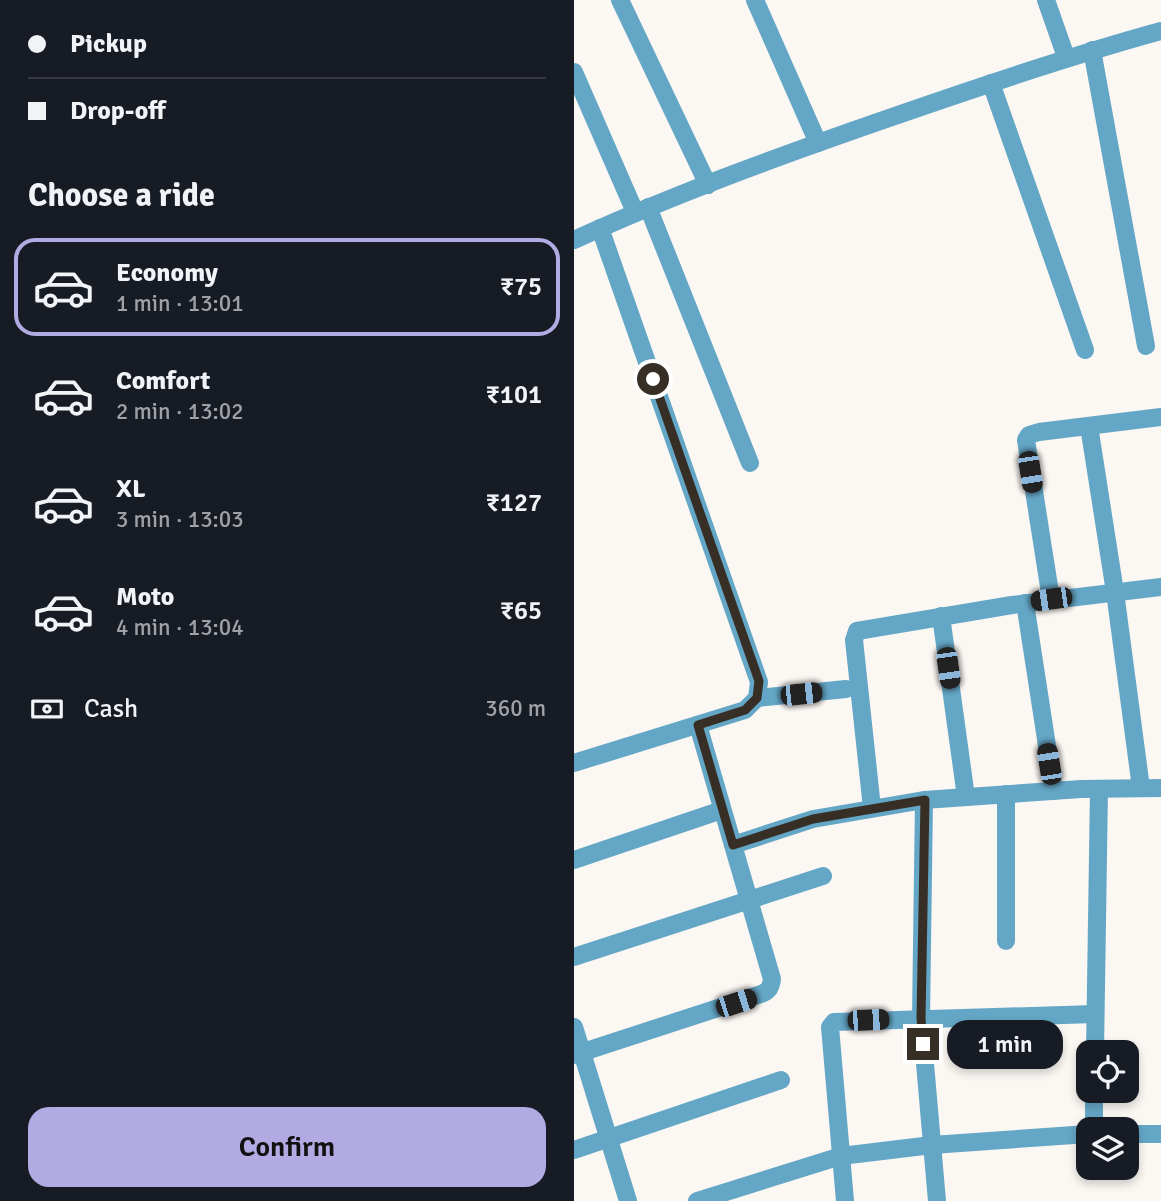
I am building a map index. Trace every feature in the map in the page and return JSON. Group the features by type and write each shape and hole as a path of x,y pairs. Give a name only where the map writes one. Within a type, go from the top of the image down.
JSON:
{"street":[{"path":"621,0 708,186"},
{"path":"755,0 818,143"},
{"path":"1046,0 1066,57"},
{"path":"574,240 642,210 818,143 1066,57 1161,31"},
{"path":"1092,50 1146,346"},
{"path":"574,72 642,210 750,463"},
{"path":"991,83 1085,351"},
{"path":"574,763 745,710 757,698 759,681 600,228"},
{"path":"1051,599 1026,440 1030,435 1039,432 1161,417"},
{"path":"1089,426 1115,592 1140,788"},
{"path":"872,808 855,634 863,629 1051,599 1161,587"},
{"path":"1025,603 1054,791"},
{"path":"941,616 966,797"},
{"path":"757,698 846,689"},
{"path":"578,1054 768,991 772,979 698,725"},
{"path":"733,845 813,819 925,800 1054,791 1161,788"},
{"path":"1095,1040 1099,789"},
{"path":"1006,794 1006,941"},
{"path":"925,800 921,1018 937,1201"},
{"path":"574,860 722,810"},
{"path":"574,957 823,876"},
{"path":"845,1201 830,1027 834,1022 1096,1014"},
{"path":"574,1027 578,1054 628,1201"},
{"path":"574,1150 781,1080"},
{"path":"1139,1134 1161,1134"},
{"path":"697,1201 841,1156 932,1145 1076,1135"}],"route":[{"path":"653,379 759,681 757,698 745,710 698,725 733,845 813,819 925,800 921,1018 923,1044"}]}
